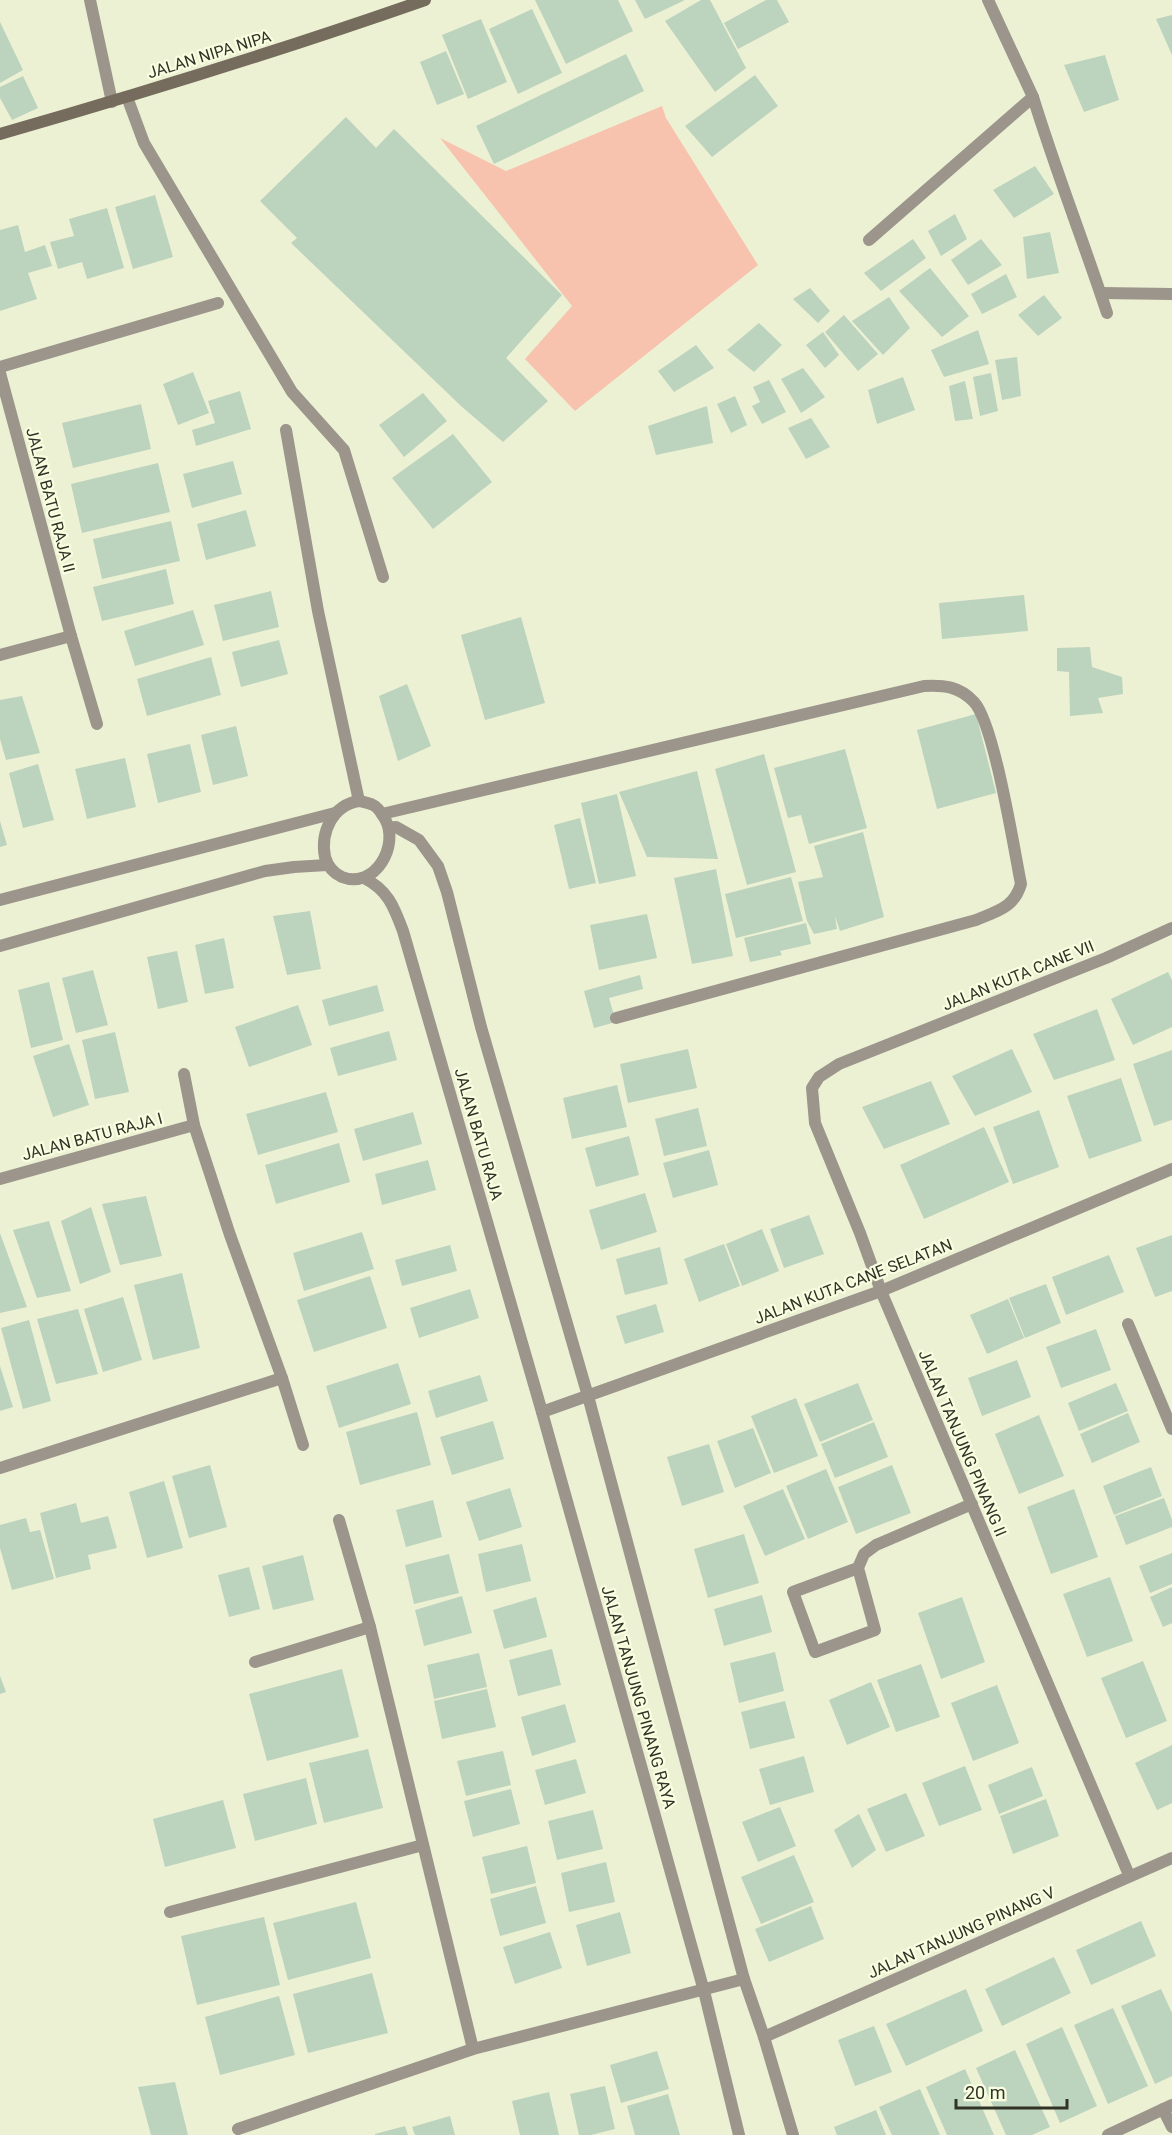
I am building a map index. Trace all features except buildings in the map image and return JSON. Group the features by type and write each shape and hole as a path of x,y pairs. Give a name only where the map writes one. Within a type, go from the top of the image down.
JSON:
{"street":[{"path":"90,0 112,102"},
{"name":"JALAN NIPA NIPA","path":"0,134 112,102 326,35 425,0"},
{"path":"988,0 1033,97 1050,153 1071,204 1107,313"},
{"path":"127,97 144,143 292,392 344,450 383,577"},
{"path":"868,240 1033,97"},
{"path":"1101,294 1172,294"},
{"path":"0,367 218,303"},
{"name":"JALAN BATU RAJA II","path":"0,373 71,636 98,724"},
{"path":"286,430 318,611 359,801"},
{"path":"0,655 71,636"},
{"path":"382,814 924,686 949,686 975,703 984,719 995,760 1021,884 1014,901 976,920 616,1018"},
{"path":"359,801 374,805 390,828 391,844 384,861 364,878 350,880 336,875 327,866 324,834 336,813 348,803 359,801"},
{"path":"0,900 336,813"},
{"path":"390,828 396,827 419,840 438,866 447,892 481,1027 588,1396 744,1979 793,2135"},
{"path":"0,946 265,871 327,866"},
{"name":"JALAN BATU RAJA","path":"364,878 385,893 393,903 403,931 542,1412"},
{"name":"JALAN KUTA CANE VII","path":"875,1049 1106,958 1172,928"},
{"name":"JALAN TANJUNG PINANG II","path":"875,1049 839,1064 819,1077 812,1088 814,1123 860,1233 881,1291 1129,1875"},
{"path":"184,1074 194,1125 303,1445"},
{"name":"JALAN BATU RAJA I","path":"0,1179 194,1125"},
{"name":"JALAN KUTA CANE SELATAN","path":"542,1412 881,1291 1172,1169"},
{"path":"1128,1324 1172,1429"},
{"path":"0,1467 282,1378"},
{"name":"JALAN TANJUNG PINANG RAYA","path":"542,1412 704,1991 739,2135"},
{"path":"858,1568 793,1592 815,1652 875,1630 858,1568 864,1554 876,1545 972,1504"},
{"path":"339,1520 370,1627 472,2049"},
{"path":"255,1662 370,1627"},
{"path":"170,1912 423,1845"},
{"name":"JALAN TANJUNG PINANG V","path":"764,2037 1172,1858"},
{"path":"238,2129 472,2049 744,1979"},
{"path":"1108,2135 1168,2107 1172,2127"}],"shaded area":[{"path":"662,106 666,118 758,265 575,411 525,359 572,306 440,138 506,171"}]}
